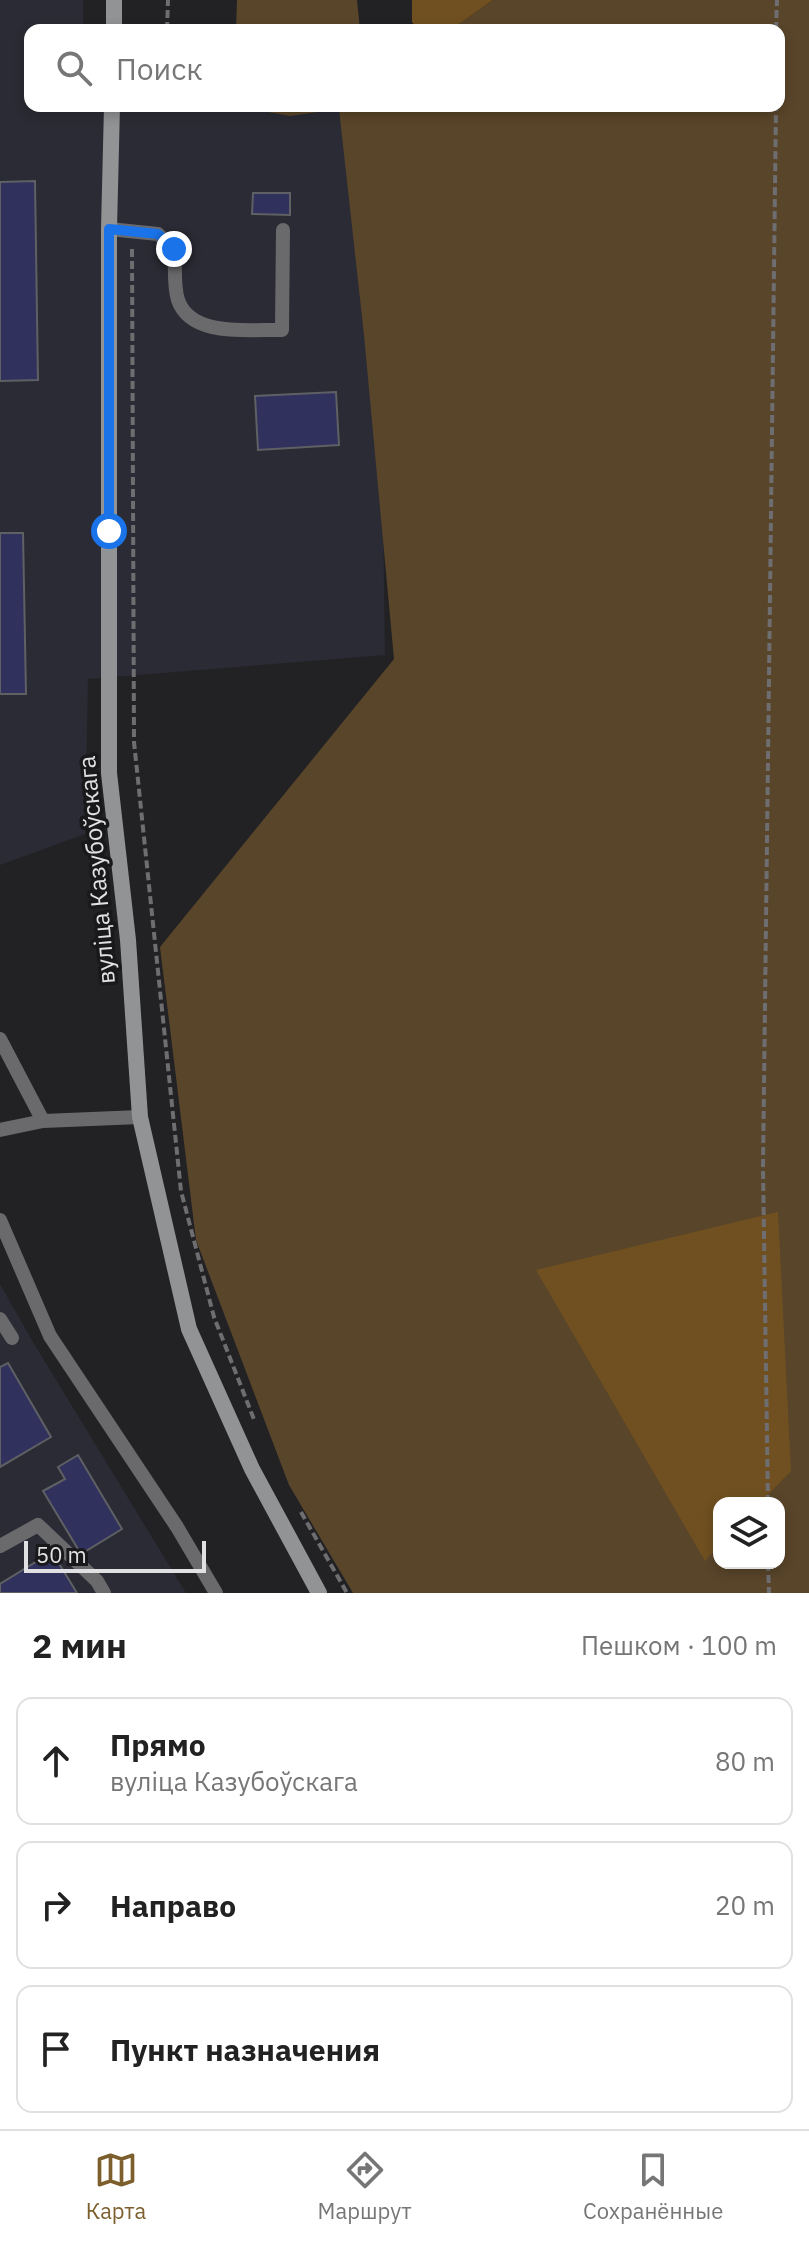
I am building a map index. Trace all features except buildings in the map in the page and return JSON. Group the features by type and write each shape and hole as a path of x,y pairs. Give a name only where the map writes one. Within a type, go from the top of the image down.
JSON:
{"street":[{"path":"114,0 114,24"},
{"name":"вуліца Казубоўскага","path":"112,112 109,773 128,940 140,1117 189,1329 252,1469 319,1593"}],"lane":[{"path":"109,229 158,234 174,249 178,301 194,321 208,326 282,330 283,230"},
{"path":"0,1039 43,1121"},
{"path":"0,1130 43,1121 140,1117"},
{"path":"0,1220 50,1336 177,1527 216,1593"},
{"path":"0,1319 12,1338"},
{"path":"2,1540 38,1525 97,1581 104,1593"}],"path":[{"path":"167,24 168,0"},
{"path":"776,24 777,0"},
{"path":"768,1497 763,1168 776,112"},
{"path":"132,231 134,742 181,1191 214,1317 258,1429"},
{"path":"300,1511 347,1593"},
{"path":"768,1569 769,1593"}],"shaded area":[{"path":"0,0 83,0 83,24 24,24 24,112 377,112 385,655 88,679 85,834 0,865"},
{"path":"237,0 357,0 359,24 236,24"},
{"path":"412,0 493,0 459,24 412,22"},
{"path":"493,0 809,0 809,1593 353,1593 289,1485 196,1240 160,947 394,659 339,112 785,112 785,24 459,24"},
{"path":"268,112 318,112 290,116"},
{"path":"778,1212 791,1471 766,1497 713,1497 713,1552 705,1561 536,1270"},
{"path":"0,1284 33,1342 186,1593 0,1593"}],"route":[{"path":"109,531 109,229 158,234 174,249"}]}
